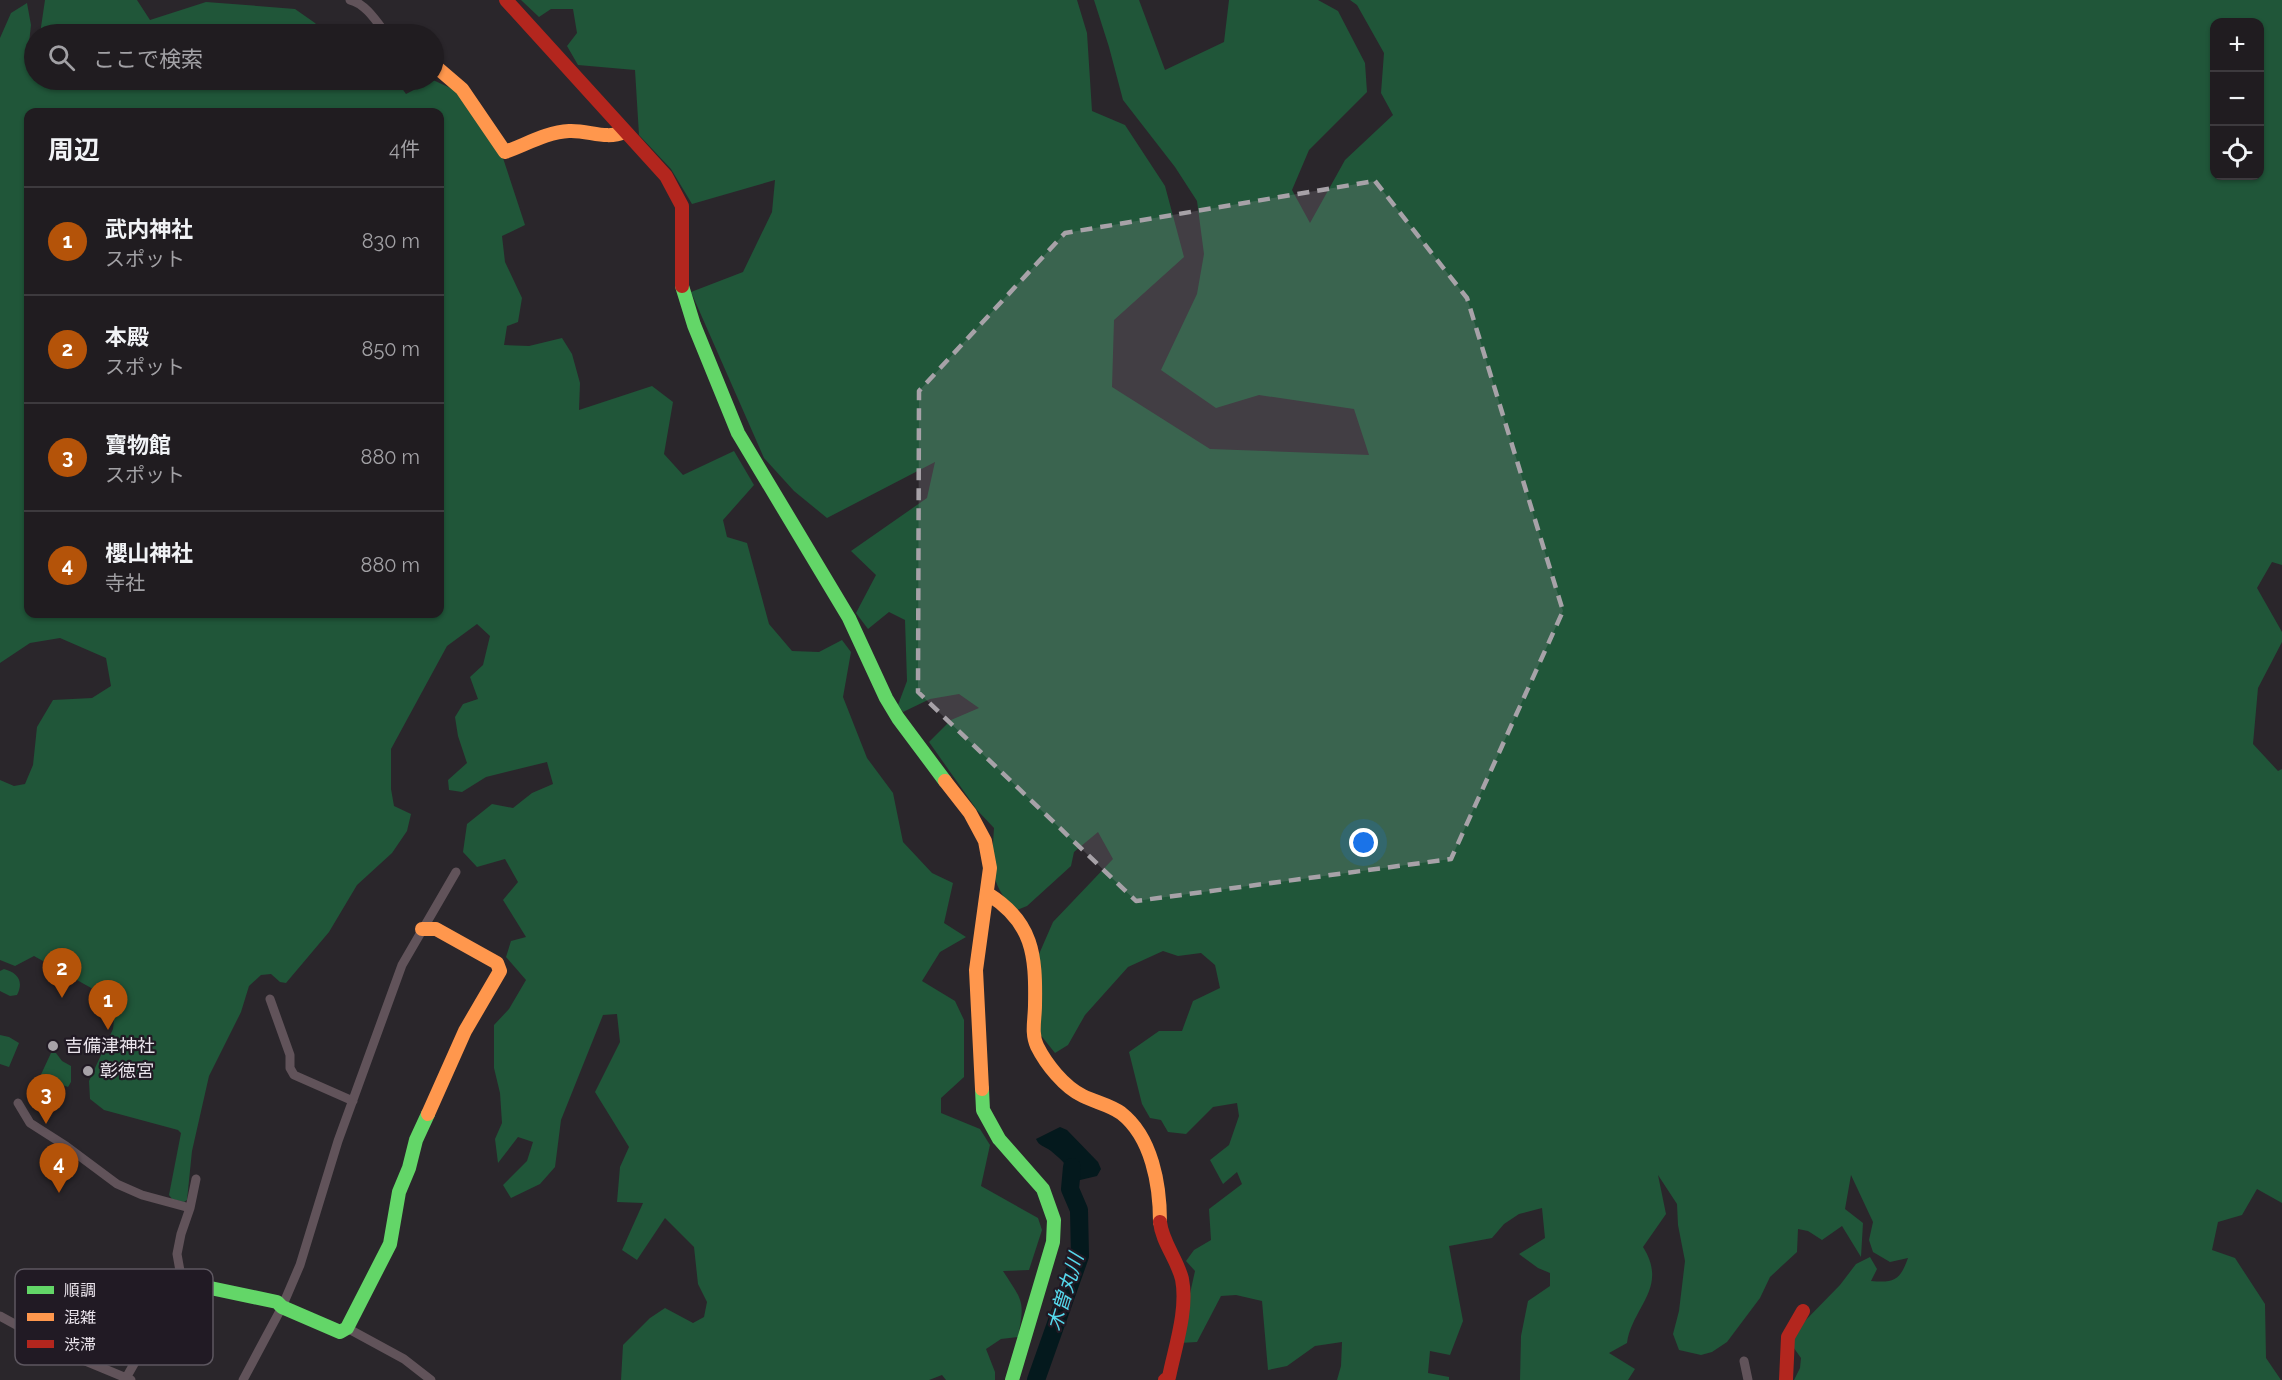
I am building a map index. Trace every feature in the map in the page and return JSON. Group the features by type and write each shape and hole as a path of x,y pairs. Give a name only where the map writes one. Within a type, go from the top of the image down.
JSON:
{"street":[{"path":"350,0 356,1 378,24"},
{"path":"506,0 666,176 682,206 682,285 694,325 738,434 849,618 886,698 898,718 975,823 985,841 990,868 976,970 982,1110 999,1139 1043,1189 1054,1220 1053,1242 1048,1262 1012,1380"},
{"path":"444,74 462,90 505,152 568,130 600,136 617,136 625,132"},
{"path":"243,1380 282,1307 300,1265 352,1101 402,965 456,872"},
{"path":"988,894 1000,901 1020,921 1030,949 1035,1005 1033,1029 1042,1054 1073,1090 1111,1107 1124,1116 1139,1134 1148,1152 1156,1176 1161,1231 1176,1258 1182,1280 1183,1295 1169,1379"},
{"path":"213,1289 277,1302 282,1307 340,1332 347,1328 390,1244 399,1192 409,1168 416,1140 465,1031 500,971 496,963 436,929 422,929"},
{"path":"270,999 291,1055 290,1068 294,1075 352,1101"},
{"path":"18,1103 30,1123 66,1146 117,1184 142,1195 190,1208"},
{"path":"178,1269 177,1254 196,1179"},
{"path":"1786,1380 1789,1371 1786,1360 1786,1343 1792,1326 1803,1311"},
{"path":"0,1316 15,1324"},
{"path":"347,1328 404,1359 431,1380"},
{"path":"1744,1361 1748,1380"},
{"path":"95,1365 129,1379 136,1365"}],"highlighted area":[{"path":"1375,181 1467,298 1563,611 1451,859 1136,901 918,692 919,391 1065,233"}],"green space":[{"path":"45,0 137,0 150,20 206,2 295,9 316,24 41,24"},
{"path":"521,0 1077,0 1087,33 1092,111 1125,125 1165,186 1184,257 1114,320 1112,387 1210,449 1369,455 1354,409 1259,395 1216,408 1161,370 1197,294 1204,254 1197,201 1175,167 1123,100 1094,0 1139,0 1165,70 1224,42 1229,0 1318,0 1338,11 1365,63 1367,92 1309,150 1292,190 1310,223 1345,160 1393,115 1381,93 1384,53 1357,5 1350,0 2282,0 2282,565 2272,562 2257,588 2282,632 2282,642 2258,688 2253,744 2278,771 2282,769 2282,1203 2257,1189 2242,1215 2218,1222 2212,1250 2235,1258 2265,1304 2266,1358 2281,1380 1794,1380 1800,1368 1801,1358 1791,1344 1798,1328 1840,1285 1856,1264 1870,1257 1877,1269 1871,1281 1886,1281 1899,1275 1908,1258 1890,1262 1873,1252 1869,1240 1873,1222 1851,1175 1845,1209 1863,1223 1861,1257 1842,1226 1822,1240 1808,1231 1798,1229 1797,1252 1770,1277 1760,1298 1727,1342 1712,1352 1701,1355 1679,1350 1673,1334 1679,1311 1685,1261 1678,1225 1677,1204 1658,1175 1666,1214 1643,1247 1650,1261 1651,1286 1630,1330 1627,1343 1609,1353 1635,1369 1628,1380 1520,1380 1521,1336 1528,1301 1550,1286 1550,1273 1538,1268 1519,1254 1545,1238 1542,1208 1519,1214 1504,1224 1492,1238 1449,1246 1463,1321 1450,1355 1430,1351 1428,1373 1449,1377 1449,1380 1337,1380 1341,1366 1342,1342 1315,1346 1287,1366 1268,1370 1262,1301 1236,1295 1221,1296 1197,1342 1179,1343 1195,1271 1186,1261 1194,1250 1211,1240 1209,1209 1242,1184 1237,1172 1223,1184 1210,1160 1229,1145 1239,1116 1237,1103 1213,1107 1186,1134 1168,1132 1161,1120 1150,1118 1142,1104 1129,1052 1159,1031 1182,1031 1193,1001 1220,988 1215,965 1201,953 1178,956 1163,951 1128,967 1085,1015 1068,1045 1055,1053 1039,1033 1036,961 1053,922 1113,859 1098,832 1074,852 1071,866 1027,906 1017,910 996,883 993,863 994,828 977,810 929,742 951,720 979,708 959,694 930,699 903,712 898,705 907,681 905,620 889,612 868,629 856,613 876,575 851,551 927,498 935,462 827,518 794,491 764,458 691,292 743,272 772,212 775,180 692,204 671,169 639,135 635,70 578,65 567,46 577,33 573,9 551,9 539,17"},
{"path":"27,3 31,24 24,24 24,90 403,90 406,94 414,90 444,90 444,85 457,91 502,155 525,225 502,236 505,262 522,298 518,322 507,326 504,345 529,346 562,338 572,354 580,383 579,410 652,386 673,402 664,454 683,475 734,451 754,485 723,520 727,537 747,543 769,624 792,651 819,652 842,640 851,652 843,697 867,758 893,793 903,842 932,873 953,883 944,923 966,937 940,952 922,981 955,1001 964,1020 964,1077 941,1098 941,1113 980,1129 990,1145 981,1186 1038,1218 1042,1230 1029,1270 1003,1271 1018,1296 1022,1308 1018,1337 1001,1339 986,1349 995,1372 995,1380 946,1380 942,1375 929,1380 621,1380 623,1345 650,1318 665,1308 693,1323 704,1317 707,1302 698,1284 694,1247 665,1218 637,1260 622,1250 643,1203 617,1202 620,1167 629,1147 595,1092 620,1042 617,1014 603,1015 561,1120 555,1167 540,1184 511,1198 503,1185 527,1161 533,1142 518,1137 498,1163 495,1139 502,1123 500,1093 494,1068 494,1025 509,1009 526,980 506,957 511,941 526,937 503,900 518,882 505,859 477,867 463,852 467,824 492,804 513,808 532,793 553,784 547,762 486,777 462,792 449,790 448,780 467,763 458,736 455,717 463,704 478,699 470,677 483,665 490,636 477,624 447,646 391,749 391,789 394,806 411,814 407,831 392,853 357,885 329,932 286,983 280,982 271,974 261,975 249,986 241,1012 209,1076 192,1151 187,1200 184,1202 172,1199 169,1195 181,1133 178,1130 104,1110 90,1099 89,1081 113,1029 114,1020 110,1012 120,993 112,989 105,1002 100,1003 95,999 93,989 34,956 15,966 0,960 0,780 14,786 25,784 33,765 37,727 53,700 92,698 111,686 106,658 60,638 30,643 0,663 0,38 11,13"},
{"path":"4,969 16,975 20,982 17,995 10,996 0,991 0,971"},
{"path":"0,1035 19,1043 9,1067 0,1064"},
{"path":"51,1053 56,1053 62,1061 71,1066 71,1082 68,1087 54,1082 41,1086 37,1083"}],"water":[{"path":"1060,1127 1067,1130 1098,1162 1101,1169 1097,1176 1076,1181 1062,1161 1037,1141 1036,1139"}],"waterway":[{"name":"木曽丸川","path":"1036,1380 1080,1256 1079,1210 1070,1189 1072,1167"}],"traffic: fast":[{"path":"682,286 694,325 738,433 849,618 886,698 898,718 945,781"},
{"path":"982,1089 983,1110 999,1139 1043,1189 1054,1220 1053,1242 1012,1380"},
{"path":"213,1289 277,1302 282,1307 340,1332 347,1328 390,1244 399,1192 409,1168 416,1140 428,1114"}],"traffic: slow":[{"path":"444,74 462,89 505,152 544,136 561,132 576,131 604,135 625,132"},
{"path":"945,781 970,813 985,841 990,868 976,970 982,1089"},
{"path":"988,894 1014,916 1029,941 1034,970 1034,1031 1037,1046 1050,1067 1069,1087 1121,1113 1132,1123 1147,1148 1152,1163 1156,1178 1160,1222"},
{"path":"422,929 436,929 497,963 500,971 465,1031 428,1114"}],"traffic: jam":[{"path":"506,0 666,176 682,206 682,286"},
{"path":"1160,1222 1164,1237 1180,1272 1183,1291 1180,1328 1169,1377 1165,1380"},
{"path":"1786,1380 1788,1337 1803,1311"}],"place":[{"name":"本殿","path":"62,998"},
{"name":"武内神社","path":"108,1030"},
{"name":"吉備津神社","path":"53,1046"},
{"name":"彰徳宮","path":"88,1071"},
{"name":"寶物館","path":"46,1124"},
{"name":"櫻山神社","path":"59,1193"}]}
